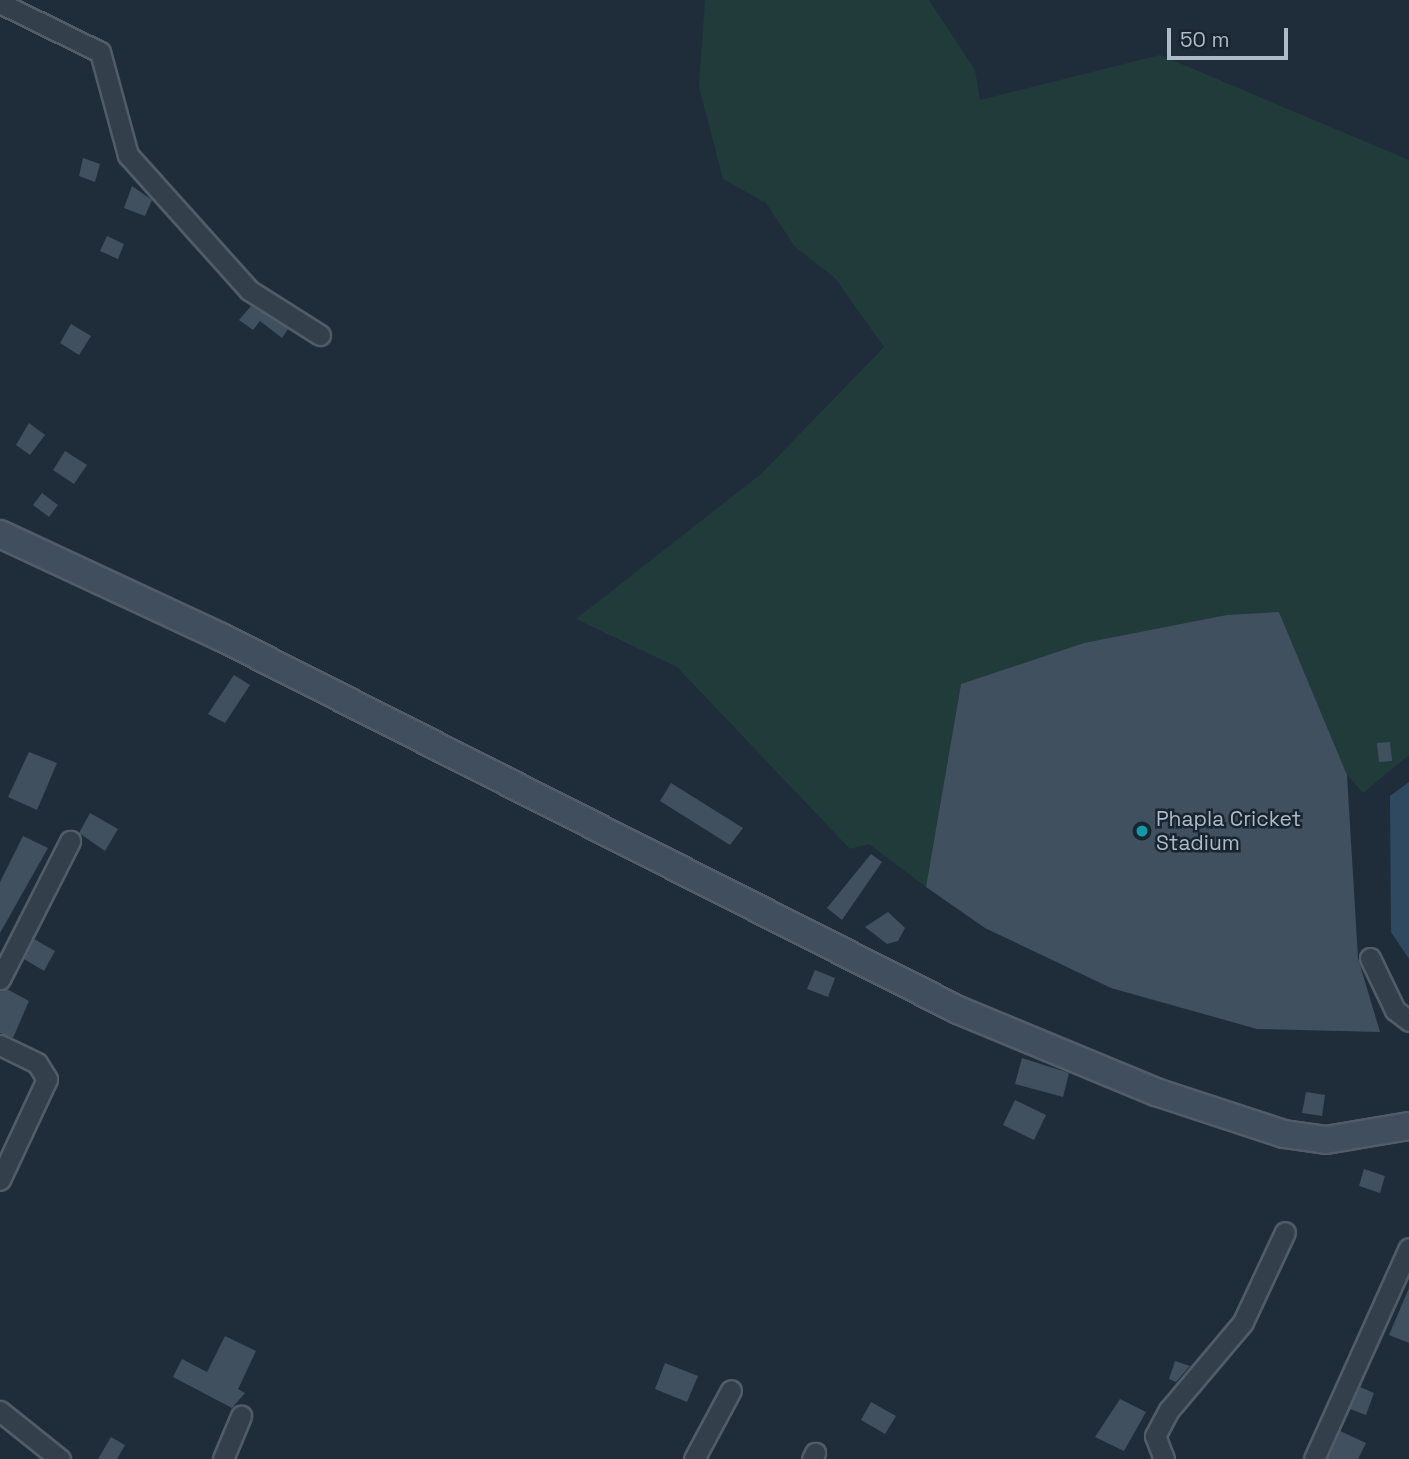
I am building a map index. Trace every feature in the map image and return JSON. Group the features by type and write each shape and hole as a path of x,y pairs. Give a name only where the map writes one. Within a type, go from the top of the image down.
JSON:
{"main road":[{"path":"0,534 221,637 958,1010 1156,1091 1284,1133 1326,1140 1409,1126"}],"street":[{"path":"0,3 100,52 109,103 128,155 249,290 320,335"},
{"path":"0,979 70,841"},
{"path":"1370,958 1395,1010 1409,1021"},
{"path":"0,1045 37,1063 47,1079 0,1180"},
{"path":"1164,1459 1156,1436 1168,1410 1243,1322 1285,1233"},
{"path":"1314,1459 1409,1248"},
{"path":"694,1459 731,1390"},
{"path":"0,1411 60,1459"},
{"path":"223,1459 241,1416"}],"green space":[{"path":"705,0 929,0 975,70 980,100 1160,55 1409,160 1409,755 1363,793 1347,775 1279,612 1085,643 961,684 926,887 869,844 850,849 677,667 576,619 761,474 884,347 835,278 795,247 766,203 723,179 699,87"}],"water":[{"path":"1409,782 1409,959 1391,932 1390,796"}],"building":[{"path":"83,158 100,164 95,182 79,176"},
{"path":"132,186 152,200 145,216 124,208"},
{"path":"107,236 124,244 118,259 100,251"},
{"path":"251,306 288,329 282,338 260,321 253,330 239,320"},
{"path":"71,324 91,336 79,355 60,343"},
{"path":"29,423 45,435 30,455 16,445"},
{"path":"65,451 87,465 74,484 53,470"},
{"path":"42,493 58,505 49,517 33,505"},
{"name":"Phapla Cricket Stadium","path":"1279,612 1347,775 1358,958 1380,1032 1257,1029 1111,988 985,928 926,887 961,684 1084,643 1227,615"},
{"path":"234,675 250,685 225,723 208,714"},
{"path":"1390,742 1392,761 1379,762 1377,743"},
{"path":"29,752 57,763 37,810 8,797"},
{"path":"671,783 743,828 730,845 660,801"},
{"path":"90,813 118,829 105,851 79,833"},
{"path":"23,836 48,848 0,933 0,882"},
{"path":"871,854 882,862 842,920 827,908"},
{"path":"888,912 905,928 898,941 887,944 865,927"},
{"path":"34,939 55,951 44,971 24,959"},
{"path":"815,970 835,978 828,997 807,989"},
{"path":"7,989 29,1001 13,1038 0,1033 0,991"},
{"path":"1022,1058 1069,1073 1063,1097 1015,1084"},
{"path":"1306,1092 1325,1095 1322,1116 1302,1113"},
{"path":"1015,1100 1046,1115 1034,1140 1003,1125"},
{"path":"1364,1169 1385,1176 1380,1193 1359,1186"},
{"path":"1409,1288 1409,1343 1389,1335"},
{"path":"225,1336 256,1351 238,1389 245,1393 232,1408 173,1377 182,1359 207,1372"},
{"path":"1175,1361 1190,1366 1176,1382 1169,1379"},
{"path":"665,1363 698,1376 687,1402 655,1389"},
{"path":"1360,1387 1374,1393 1366,1415 1350,1409"},
{"path":"1120,1399 1146,1412 1124,1451 1095,1437"},
{"path":"871,1402 896,1416 885,1434 861,1420"},
{"path":"1340,1431 1366,1443 1358,1459 1327,1459"},
{"path":"111,1437 125,1445 117,1459 98,1459"}],"place":[{"name":"Phapla Cricket Stadium","path":"1142,831"}]}
